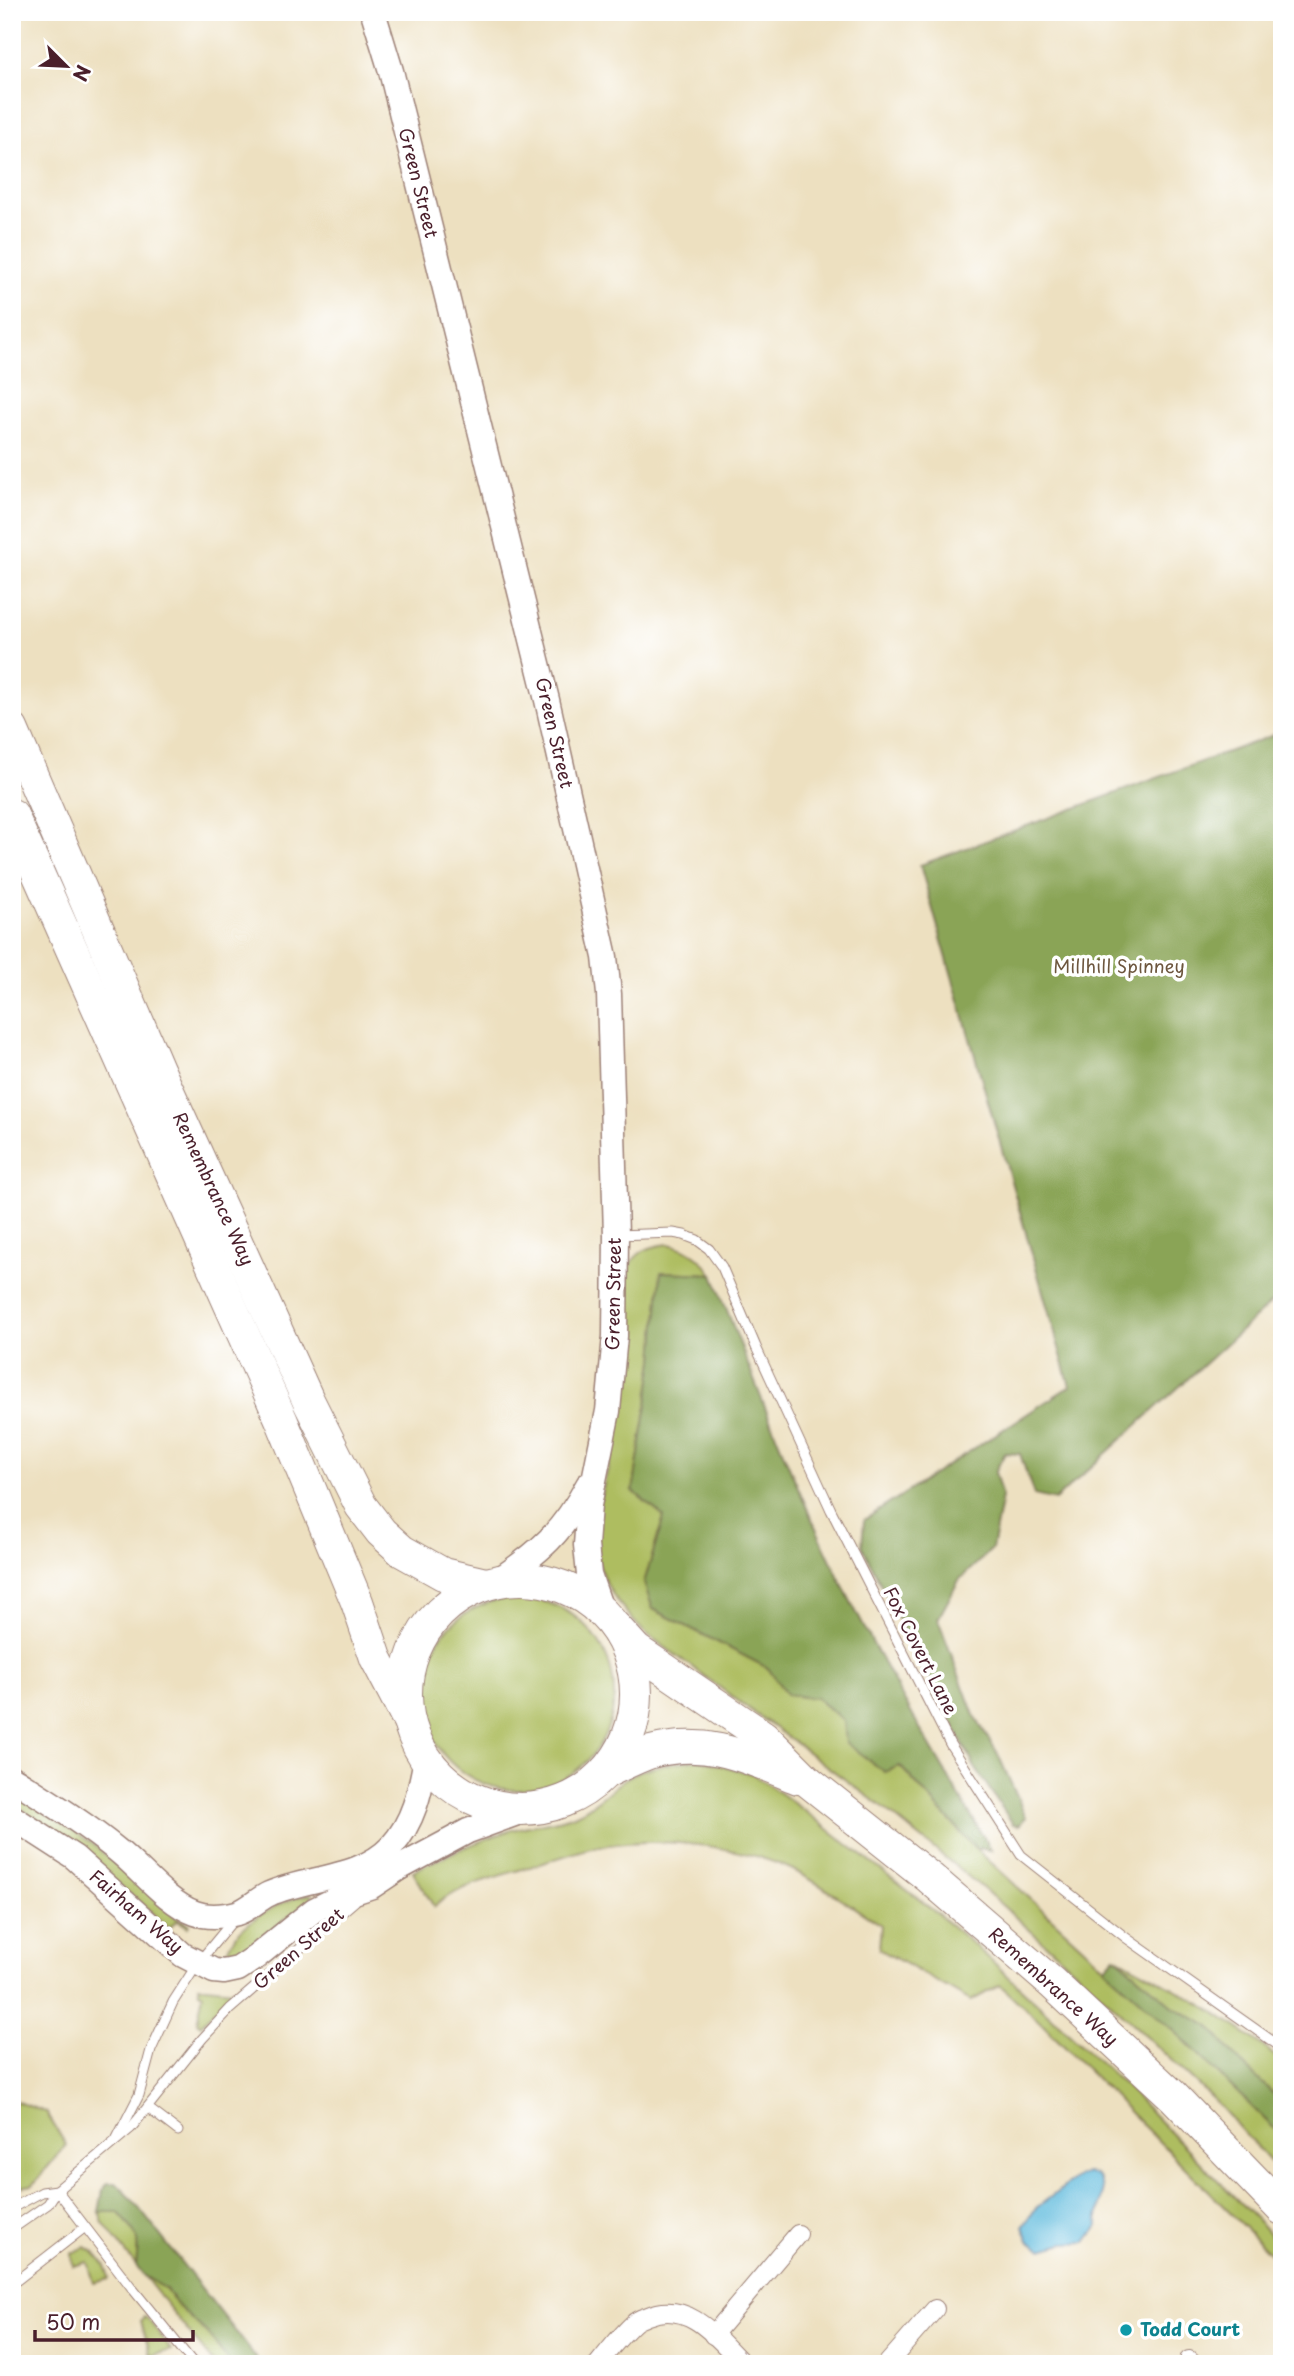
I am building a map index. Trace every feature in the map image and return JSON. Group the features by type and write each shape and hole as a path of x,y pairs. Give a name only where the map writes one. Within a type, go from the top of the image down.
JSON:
{"highway":[{"name":"Remembrance Way","path":"12,729 158,1069 308,1400 361,1506 381,1532 402,1551 443,1574 492,1583"},
{"name":"Remembrance Way","path":"12,815 281,1419 357,1602 376,1658 409,1721"},
{"path":"520,1578 565,1587 585,1598 609,1620 630,1656 636,1686 634,1717 624,1746 606,1772 590,1787 550,1806 528,1809 498,1807 470,1798 446,1781 426,1759 409,1721 406,1686 414,1653 430,1623 456,1599 492,1583 520,1578"},
{"name":"Remembrance Way","path":"609,1620 636,1650 764,1737 809,1782 930,1878 1052,1983 1173,2096 1282,2209"},
{"name":"Remembrance Way","path":"606,1772 648,1753 678,1746 707,1746 742,1756 809,1782"}],"street":[{"name":"Green Street","path":"373,12 391,71 547,700 605,957 609,994 615,1235 613,1362 608,1411 589,1505 586,1545 589,1575 609,1620"},
{"name":"Green Street","path":"492,1583 534,1556 561,1529 577,1506 596,1469"},
{"name":"Green Street","path":"241,1912 268,1894 359,1867 390,1849 417,1803 426,1759"},
{"name":"Fairham Way","path":"12,1778 96,1833 189,1910 213,1916 241,1912"},
{"name":"Green Street","path":"372,1886 398,1868 468,1831 528,1809"},
{"name":"Fairham Way","path":"12,1816 74,1857 168,1942 198,1963 224,1972 238,1969 256,1957 314,1910 342,1896 372,1886"},
{"path":"713,2335 798,2234"},
{"path":"887,2364 935,2309"},
{"path":"598,2364 636,2321 669,2311 685,2314 700,2322 743,2364"}],"lane":[{"name":"Fox Covert Lane","path":"615,1235 684,1235 709,1249 722,1267 756,1348 831,1510 944,1732 1021,1855 1125,1937 1282,2048"},
{"name":"Green Street","path":"57,2190 113,2146 230,2009 372,1886"},
{"name":"Green Street","path":"113,2146 139,2095 159,2031 181,1987 241,1912"},
{"path":"148,2108 177,2131"},
{"path":"12,2208 43,2192 57,2190"},
{"path":"57,2190 84,2228 194,2364"},
{"path":"12,2229 48,2204 57,2190"},
{"path":"12,2284 84,2228"}],"green space":[{"name":"Millhill Spinney","path":"1282,732 1282,1293 1055,1500 1034,1495 1020,1454 1005,1453 995,1472 1002,1497 992,1549 959,1580 938,1619 974,1715 997,1752 1026,1817 1019,1825 1013,1824 974,1766 862,1546 864,1520 1070,1386 920,865"},
{"path":"669,1244 694,1254 713,1274 661,1272 654,1361 633,1491 664,1517 644,1583 653,1609 768,1668 787,1695 816,1698 900,1766 975,1848 1182,2038 1282,2136 1282,2176 1219,2105 986,1891 885,1809 643,1631 613,1594 598,1562 595,1536 620,1414 627,1269 644,1250"},
{"path":"661,1272 713,1274 760,1396 848,1596 991,1850 975,1848 900,1766 885,1772 846,1743 844,1721 816,1698 787,1695 768,1668 653,1609 644,1583 664,1517 633,1491 654,1361"},
{"path":"518,1598 555,1605 586,1626 607,1657 614,1694 607,1731 586,1762 555,1783 518,1790 481,1783 450,1762 429,1731 422,1694 429,1657 450,1626 481,1605"},
{"path":"698,1759 753,1774 938,1914 1128,2089 1262,2225 1282,2248 1282,2265 1000,1985 971,2001 879,1949 881,1925 791,1869 749,1854 701,1845 653,1842 608,1845 477,1883 442,1900 434,1907 413,1871 499,1834 581,1812 622,1781 639,1772"},
{"path":"12,1792 92,1843 177,1918 189,1924 188,1927 177,1920 169,1928 62,1835 12,1803"},
{"path":"311,1894 312,1898 248,1949 229,1954 226,1952 240,1931 250,1922 286,1901"},
{"path":"1115,1956 1223,2018 1282,2062 1282,2102 1243,2065 1209,2026 1175,2008"},
{"path":"1115,1956 1175,2008 1209,2026 1243,2065 1282,2102 1282,2136 1182,2038 1104,1968"},
{"path":"198,1986 233,1990 201,2025 197,2022 203,1994 199,1992"},
{"path":"12,2100 46,2112 66,2145 33,2185 12,2188"},
{"path":"108,2183 116,2183 130,2197 261,2364 231,2364 207,2333 178,2306 166,2289 144,2276 136,2266 138,2248 136,2236 130,2226 118,2212 99,2212 103,2190"},
{"path":"99,2212 118,2212 134,2231 138,2248 136,2266 103,2223"},
{"path":"85,2247 101,2260 109,2279 94,2283 88,2262 73,2266 72,2253"},
{"path":"144,2276 166,2289 178,2306 207,2333 231,2364 214,2364"},
{"path":"144,2317 171,2350 151,2356 141,2322"}],"water":[{"path":"1087,2173 1096,2175 1102,2193 1098,2226 1086,2242 1064,2243 1043,2249 1030,2242 1023,2227 1036,2208"}],"place":[{"name":"Todd Court","path":"1126,2330"}]}
